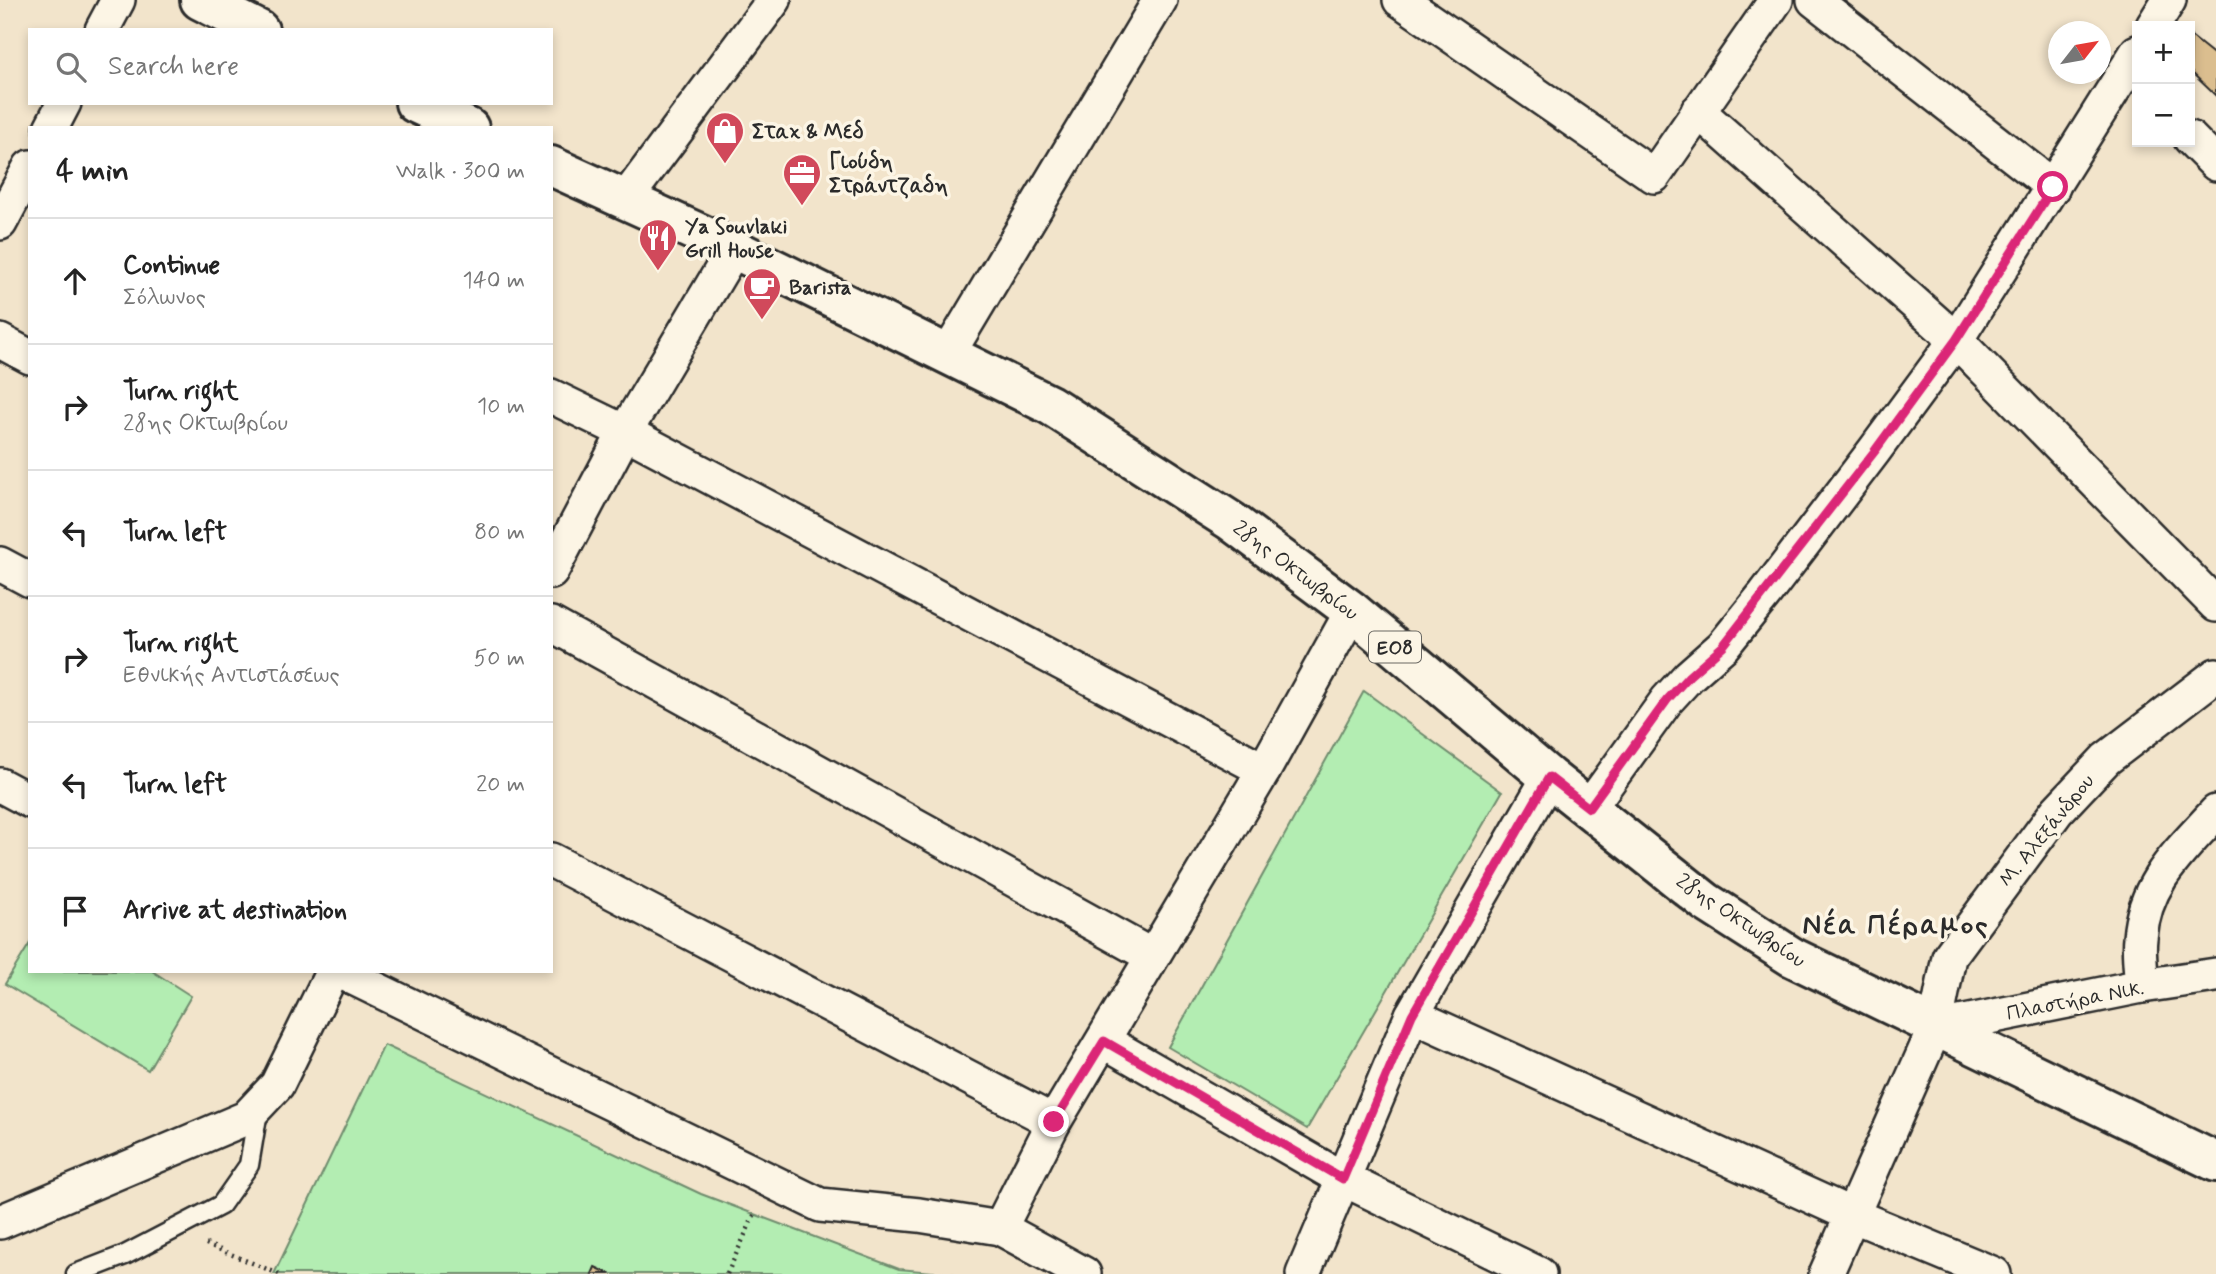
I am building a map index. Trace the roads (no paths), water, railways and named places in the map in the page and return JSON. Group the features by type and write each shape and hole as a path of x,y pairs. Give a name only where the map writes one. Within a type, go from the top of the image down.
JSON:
{"main road":[{"path":"200,0 255,28"},
{"path":"419,105 465,126"},
{"name":"28ης Οκτωβρίου","path":"553,167 733,249 1050,405 1220,513 1352,611 1549,777 1706,902 1781,950 1935,1028 2216,1162"}],"street":[{"path":"103,28 118,0"},
{"path":"625,200 774,0"},
{"path":"948,354 1160,0"},
{"path":"1400,0 1654,176 1698,111 1761,5"},
{"path":"1814,0 2053,187"},
{"path":"2156,21 2169,0"},
{"path":"1589,808 1667,700 1723,646 1874,452 1956,340 2053,187 2132,72"},
{"path":"52,126 63,105"},
{"path":"1698,111 1956,340 2216,605"},
{"path":"2195,143 2216,164"},
{"path":"0,223 28,171"},
{"path":"553,568 625,432 733,249"},
{"path":"0,341 28,356"},
{"path":"553,397 625,432 1264,770"},
{"path":"0,564 28,579"},
{"path":"1000,1228 1054,1122 1264,770 1352,611"},
{"path":"553,625 1152,956"},
{"name":"Μ. Αλεξάνδρου","path":"1826,1274 1935,1028 1949,957 2057,811 2106,759 2216,675"},
{"path":"1303,1274 1412,1015 1549,777"},
{"path":"0,785 28,800"},
{"path":"2142,986 2140,938 2146,904 2154,885 2216,812"},
{"path":"553,861 1054,1122"},
{"path":"0,1222 246,1118 259,1107 276,1085 332,973"},
{"path":"343,973 820,1205 919,1215 1000,1228 1084,1274"},
{"name":"Πλαστήρα Νικ.","path":"1935,1028 2142,986 2216,975"},
{"path":"1412,1015 1852,1215 1994,1274"},
{"path":"1104,1041 1343,1179 1539,1274"}],"lane":[{"path":"76,1274 125,1255 221,1205 249,1164 259,1107"}],"place":[{"name":"Σταχ & Μεδ","path":"725,165"},
{"name":"Γιούδη Στράντζαδη","path":"802,207"},
{"name":"Ya Souvlaki Grill House","path":"658,272"},
{"name":"Barista","path":"762,321"}],"district":[{"name":"Νέα Πέραμος","path":"1896,924"}]}
